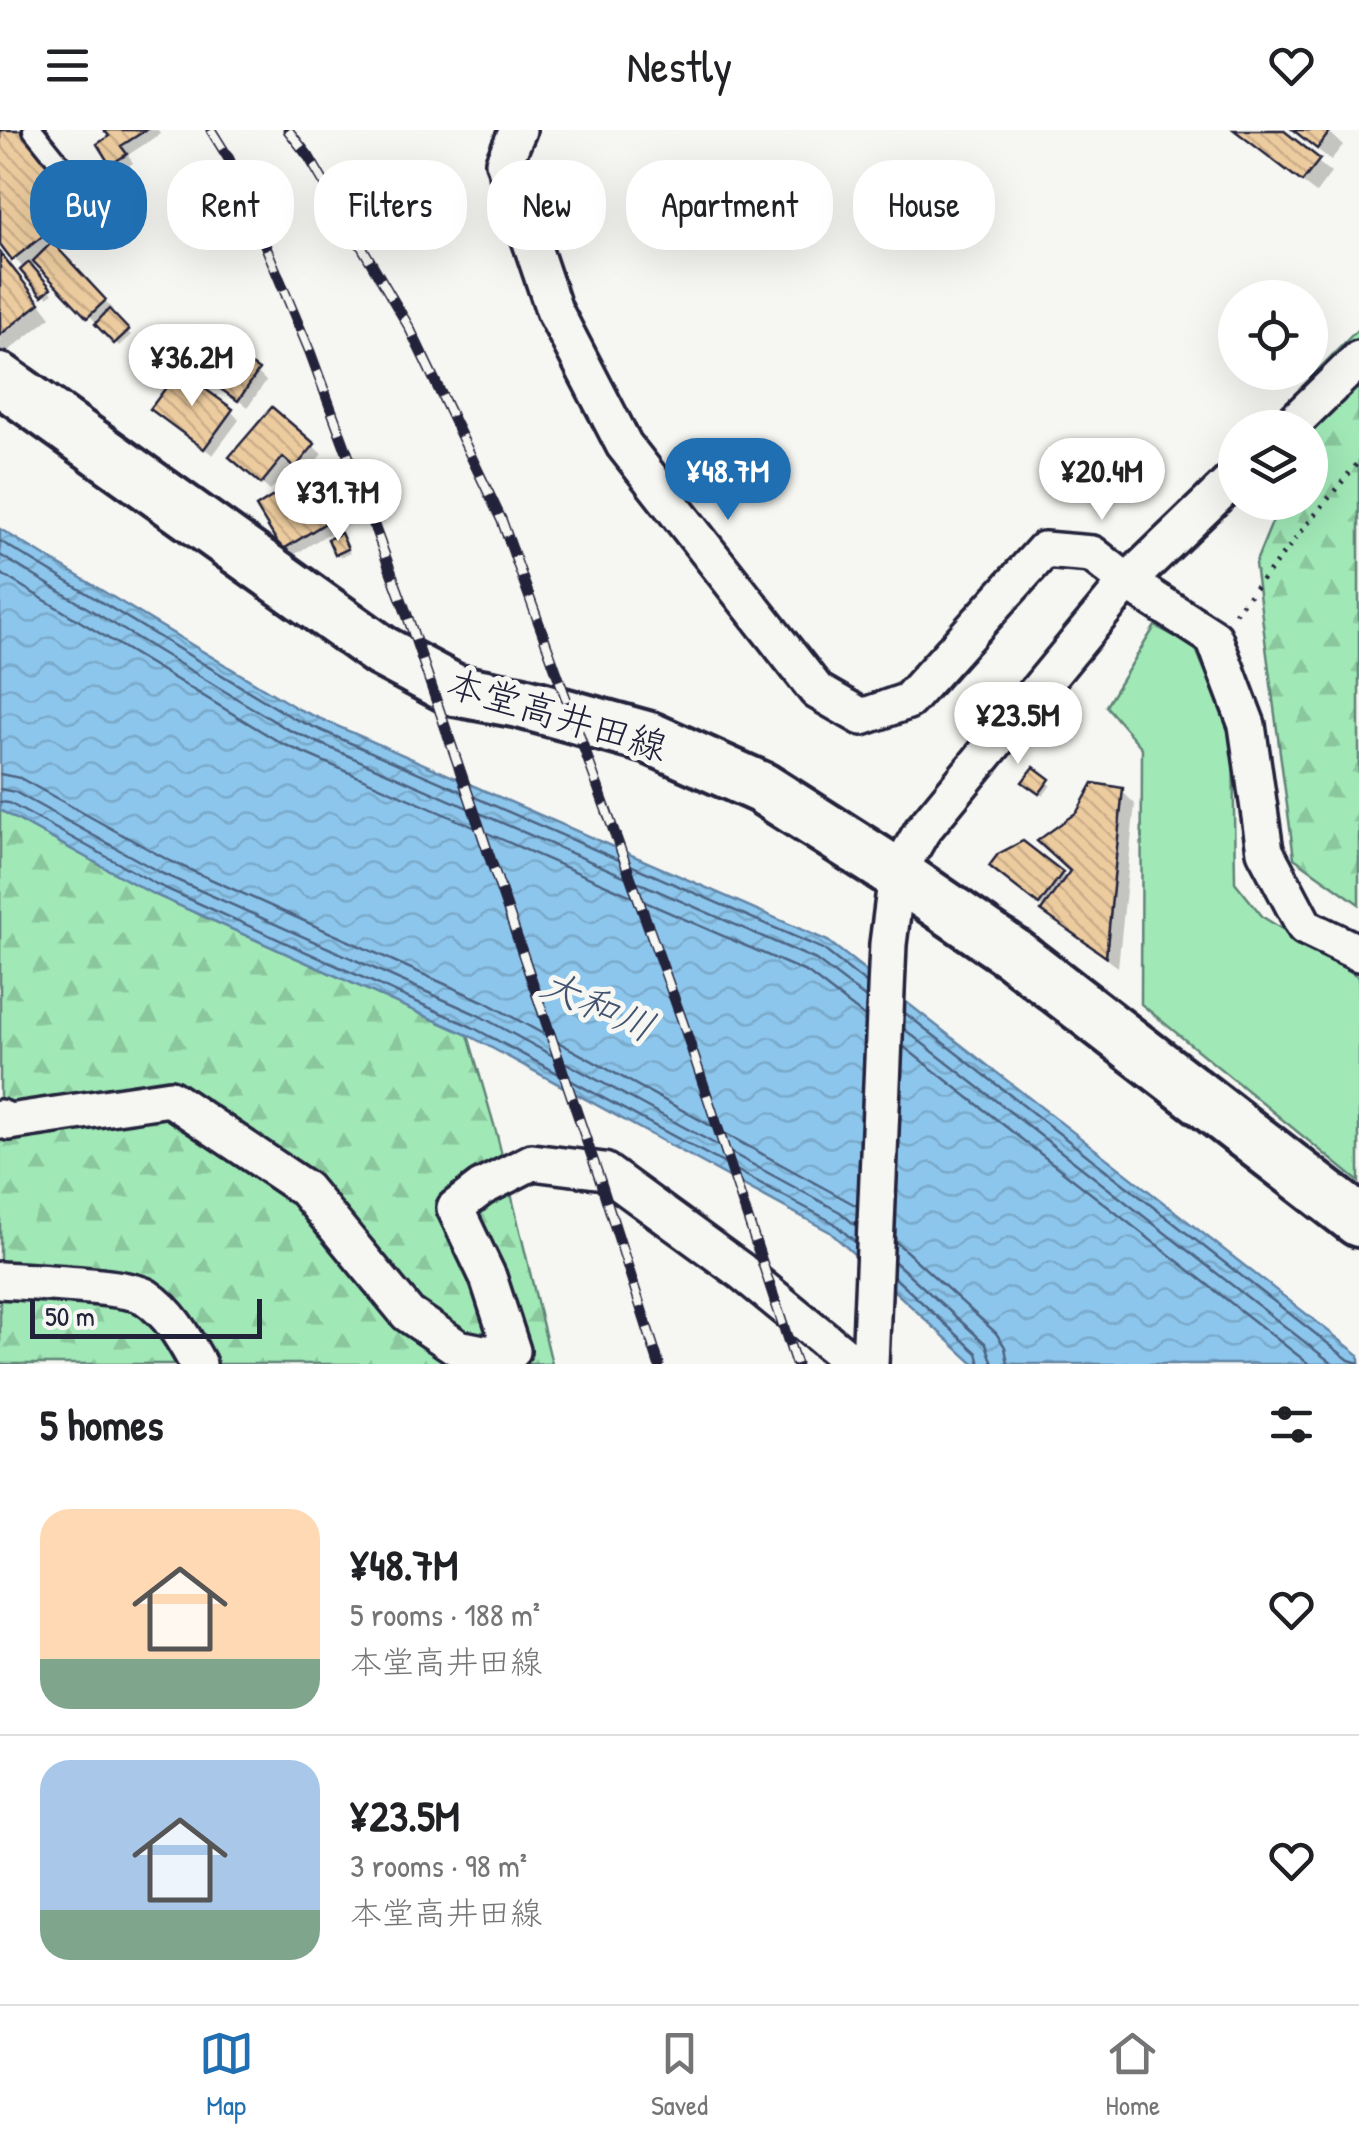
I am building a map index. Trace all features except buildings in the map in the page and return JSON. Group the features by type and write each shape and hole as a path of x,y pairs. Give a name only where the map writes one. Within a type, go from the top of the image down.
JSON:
{"main road":[{"name":"本堂高井田線","path":"0,380 381,651 454,690 518,702 650,738 762,788 1016,955 1359,1222"}],"street":[{"path":"518,130 504,162 554,310 624,444 817,691 862,717 908,700 1044,550 1092,554 1127,582 1214,638 1248,725 1265,851 1305,927 1359,953"},
{"path":"1307,410 1359,359"},
{"path":"866,1359 888,944 898,874 922,831 1127,582 1218,494"},
{"path":"0,1118 9,1122 170,1098 305,1188 408,1314 458,1348 484,1353 512,1350 488,1277 455,1208 481,1188 532,1162 604,1171 866,1359"},
{"path":"0,1280 144,1295 176,1325 198,1364"}],"lane":[{"path":"33,130 57,160"}],"path":[{"path":"1214,638 1359,461"}],"green space":[{"path":"1359,328 1359,904 1294,858 1255,564 1273,520 1328,520 1328,410 1299,410 1306,390 1328,390 1328,360"},
{"path":"1155,626 1195,647 1233,739 1235,882 1263,917 1359,977 1359,1182 1141,1004 1142,748 1106,706"},
{"path":"0,810 151,893 468,1035 497,1135 552,1364 0,1364"}],"water":[{"name":"大和川","path":"0,529 298,709 828,941 1359,1355 1359,1364 974,1364 830,1232 468,1035 151,893 0,810"}],"railway":[{"path":"211,130 229,159 310,352 407,615 659,1364"},
{"path":"288,130 309,157 409,327 502,521 682,1020 796,1364"}]}
